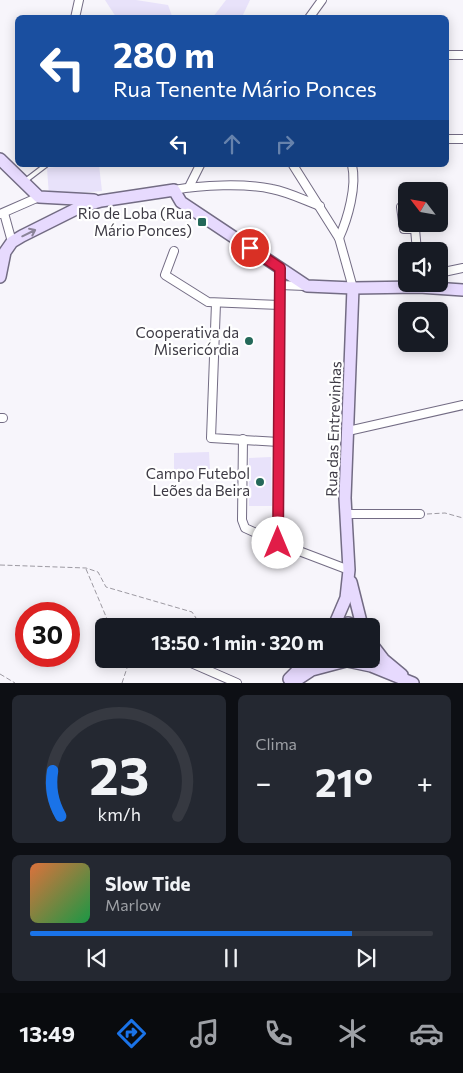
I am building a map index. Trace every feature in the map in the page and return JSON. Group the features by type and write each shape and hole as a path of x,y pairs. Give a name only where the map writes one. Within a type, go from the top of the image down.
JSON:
{"street":[{"path":"75,15 79,0"},
{"path":"311,15 322,0"},
{"path":"449,55 463,54"},
{"path":"449,139 463,139"},
{"path":"0,159 14,167 23,183 39,197"},
{"path":"189,187 199,167"},
{"path":"294,167 339,238 353,288"},
{"path":"339,238 347,219 354,174 352,167"},
{"path":"7,248 79,204 189,187 256,186 274,189 320,206"},
{"path":"174,190 181,202 307,286"},
{"path":"0,277 3,258 7,248 2,213 39,197 62,199 79,204"},
{"path":"174,251 165,276 208,302 280,305"},
{"path":"278,543 280,268"},
{"path":"448,271 463,268"},
{"path":"280,286 353,288 398,286"},
{"name":"Rua das Entrevinhas","path":"339,618 346,598 349,570 346,514 353,288"},
{"path":"448,288 463,290"},
{"path":"216,302 211,438 279,442"},
{"path":"348,431 463,406"},
{"path":"243,440 242,520 245,528 278,543 349,570"},
{"path":"346,514 420,514"},
{"name":"Rua das Entrevinhas","path":"349,570 360,618"},
{"path":"380,655 411,682"},
{"path":"203,668 237,683"},
{"path":"285,683 300,668"},
{"path":"292,683 318,668"},
{"path":"376,668 411,682"}],"lane":[{"path":"23,183 43,167"}],"path":[{"path":"420,514 446,513 463,518"},
{"path":"0,565 86,568 98,572 106,587 192,612 196,618"},
{"path":"86,568 107,618"},
{"path":"122,683 127,668"},
{"path":"0,674 15,683"}],"shaded area":[{"path":"105,0 136,0 168,5 172,15 115,15"},
{"path":"226,0 250,0 243,15 215,15"},
{"path":"99,167 102,191 49,196 47,168"},
{"path":"209,452 210,470 174,471 174,453"},
{"name":"Campo Futebol Leões da Beira","path":"271,457 272,506 249,506 249,458"}],"place":[{"name":"Rio de Loba (Rua Mário Ponces)","path":"202,222"},
{"name":"Cooperativa da Misericórdia","path":"249,341"},
{"name":"Campo Futebol Leões da Beira","path":"260,482"}],"route":[{"path":"250,248 280,268 278,543"}]}
